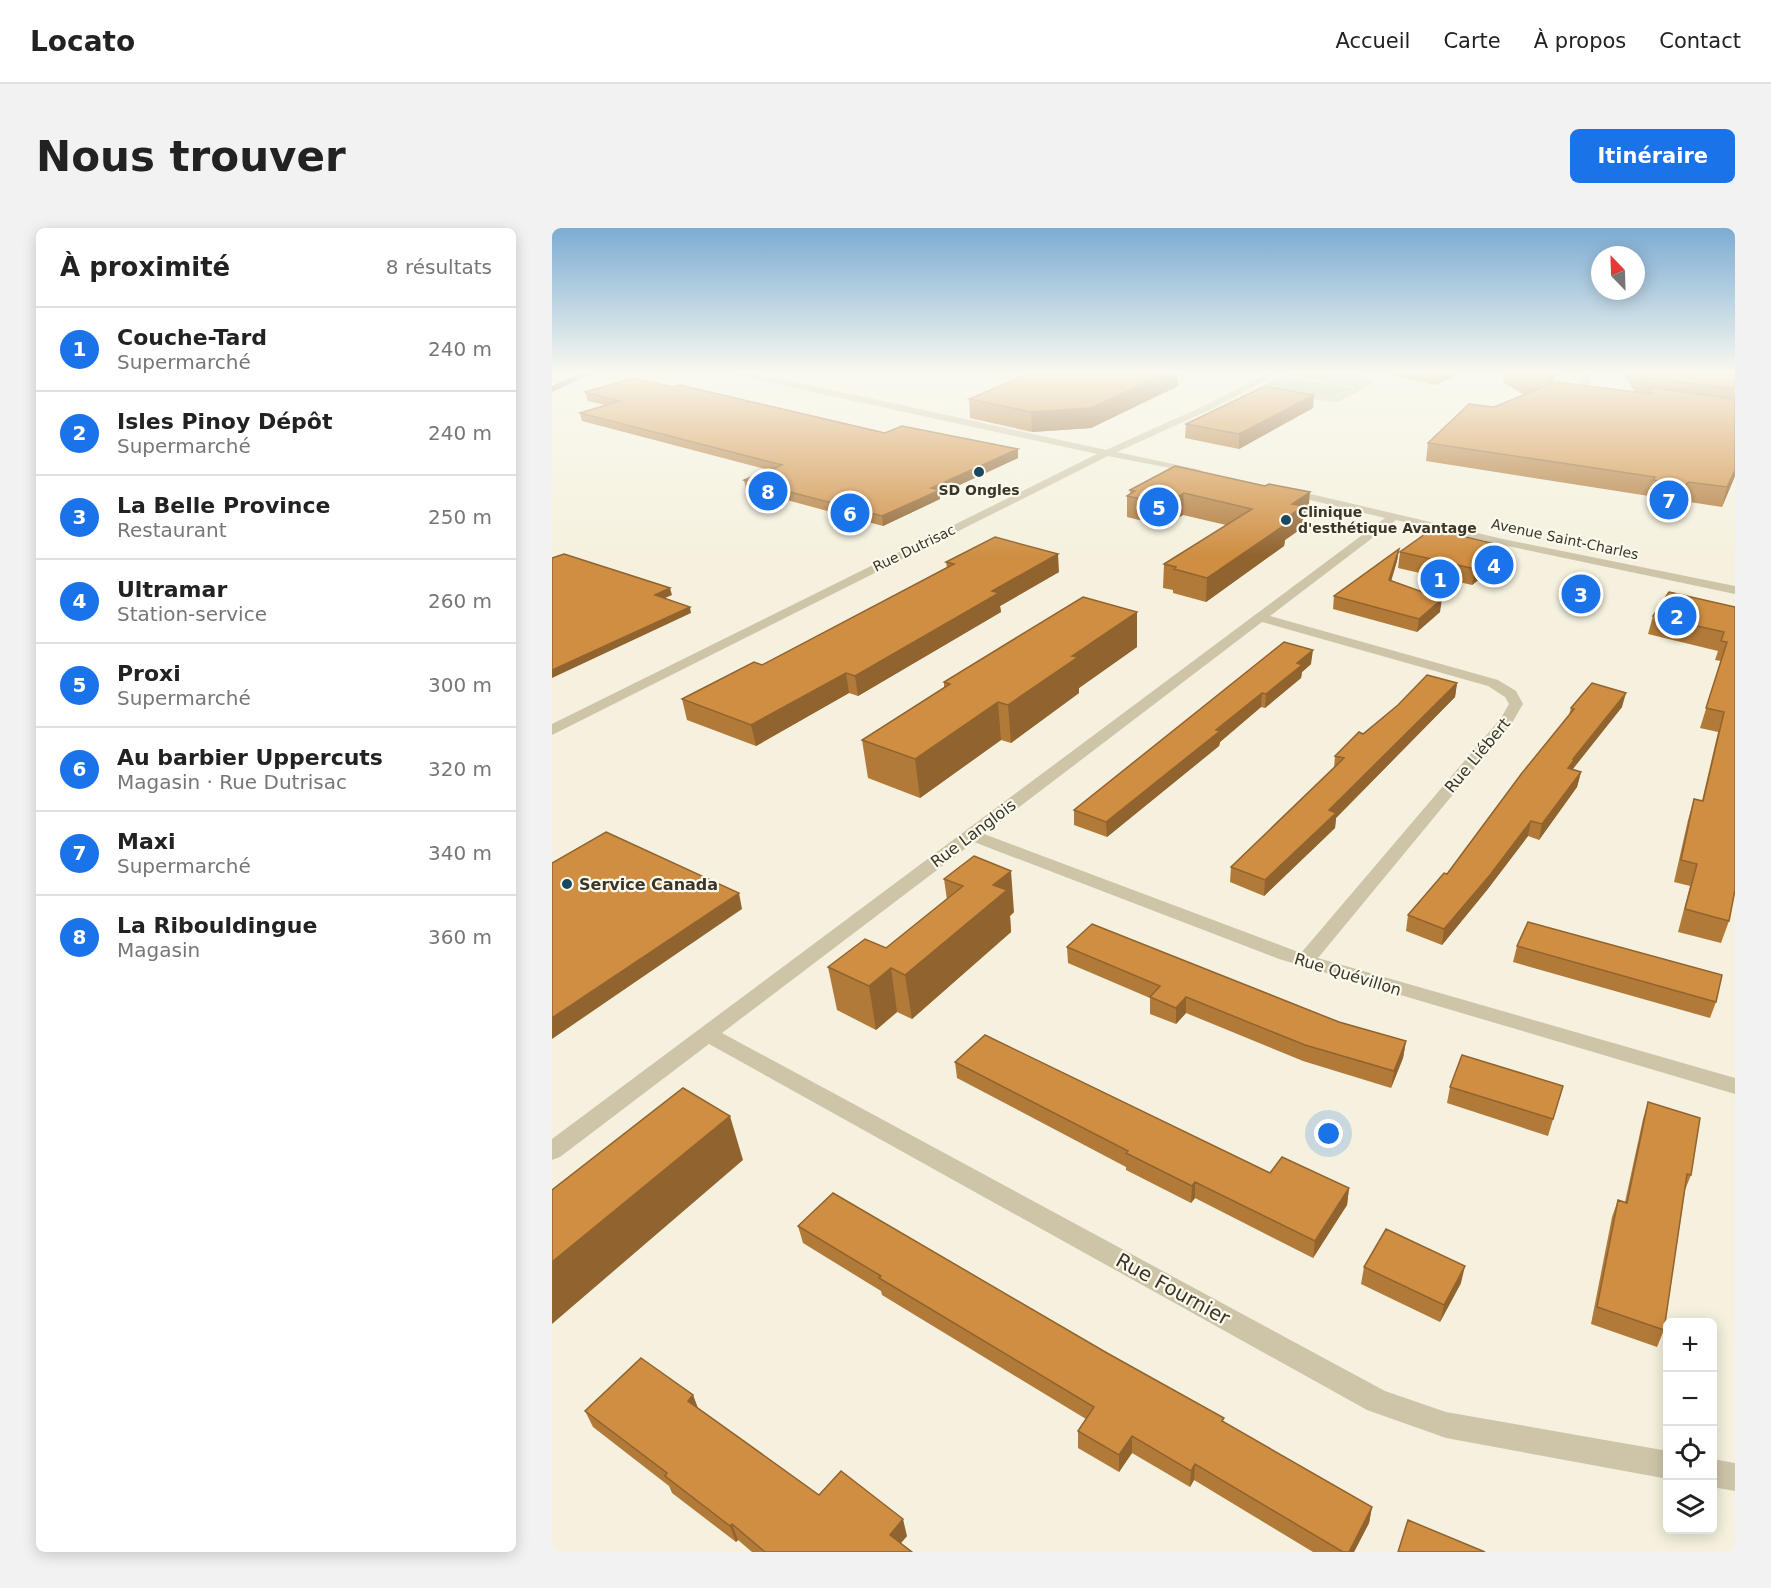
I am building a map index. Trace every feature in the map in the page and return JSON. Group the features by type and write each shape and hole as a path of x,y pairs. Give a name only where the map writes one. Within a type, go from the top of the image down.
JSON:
{"street":[{"path":"1011,433 1212,476"},
{"path":"1050,433 1079,439 1108,453"},
{"name":"Rue Dutrisac","path":"552,730 1152,433"},
{"name":"Avenue Saint-Charles","path":"1275,489 1547,552 1735,590"},
{"name":"Rue Langlois","path":"552,1151 1394,516"},
{"name":"Rue Liébert","path":"1259,617 1493,683 1511,694 1515,704 1507,720 1305,961"},
{"name":"Rue Quévillon","path":"971,835 1305,961 1735,1086"},
{"name":"Rue Fournier","path":"707,1034 1377,1401 1446,1425 1663,1464"},
{"path":"1717,1474 1735,1477"}],"building":[{"path":"657,433 936,433 1018,449 931,488 940,490 882,516 744,480 782,465"},
{"path":"1439,433 1735,433 1735,470 1727,487 1688,482 1686,485 1653,480 1655,477 1428,443"},
{"path":"1175,466 1265,486 1269,484 1310,492 1292,504 1304,506 1280,522 1286,524 1207,578 1164,564 1252,509 1184,493 1164,504 1127,496 1135,491 1130,490"},
{"path":"1432,529 1504,546 1475,569 1400,552"},
{"path":"995,537 1058,554 992,591 999,593 855,676 846,673 751,725 682,699 754,662 762,665 954,564 946,562"},
{"path":"1399,549 1389,580 1442,599 1419,619 1334,596"},
{"path":"564,554 670,588 655,595 690,607 552,670 552,558"},
{"path":"1669,592 1735,607 1735,890 1729,921 1685,909 1697,864 1681,860 1694,799 1703,801 1724,712 1706,708 1727,642 1721,641 1724,632 1653,616"},
{"path":"1083,597 1137,612 1072,656 1078,657 1008,705 998,702 915,759 862,740 950,684 944,682"},
{"path":"1284,642 1313,650 1297,663 1302,665 1266,694 1262,693 1216,730 1220,731 1106,822 1074,810"},
{"path":"1427,675 1457,683 1329,810 1336,813 1265,880 1231,867 1344,758 1335,756 1359,732 1363,734 1398,705"},
{"path":"1592,683 1626,693 1573,759 1575,759 1568,768 1581,772 1542,824 1531,821 1490,875 1444,929 1408,915 1444,873 1447,874"},
{"path":"606,832 739,893 552,1018 552,863"},
{"path":"974,856 1011,871 993,885 1007,890 905,975 891,968 869,986 828,967 865,939 886,948 963,886 944,879"},
{"path":"1528,922 1722,975 1716,1002 1517,946"},
{"path":"1092,924 1339,1022 1406,1041 1394,1071 1305,1045 1186,997 1176,1008 1150,997 1160,986 1067,947"},
{"path":"985,1035 1270,1173 1282,1157 1349,1188 1315,1241 1195,1182 1192,1186 955,1062"},
{"path":"1462,1055 1563,1086 1553,1119 1450,1087"},
{"path":"683,1088 730,1116 552,1262 552,1190"},
{"path":"1648,1102 1700,1118 1691,1175 1687,1174 1663,1330 1597,1307 1618,1200 1627,1203"},
{"path":"833,1193 1107,1353 1224,1418 1222,1421 1372,1507 1349,1552 1343,1552 1195,1464 1191,1471 1132,1436 1119,1455 1078,1431 1094,1407 879,1278 881,1276 798,1226"},
{"path":"1386,1229 1465,1266 1444,1305 1364,1267"},
{"path":"641,1358 693,1395 688,1401 819,1495 841,1471 903,1519 890,1535 912,1552 765,1552 732,1524 730,1526 665,1476 667,1473 585,1411"},
{"path":"1408,1520 1485,1552 1398,1552"}],"place":[{"name":"SD Ongles","path":"979,472"},
{"name":"La Ribouldingue","path":"768,491"},
{"name":"Maxi","path":"1669,500"},
{"name":"Proxi","path":"1159,507"},
{"name":"Au barbier Uppercuts","path":"850,513"},
{"name":"Clinique d'esthétique Avantage","path":"1286,520"},
{"name":"Ultramar","path":"1494,565"},
{"name":"Couche-Tard","path":"1440,579"},
{"name":"La Belle Province","path":"1581,594"},
{"name":"Isles Pinoy Dépôt","path":"1677,616"},
{"name":"Service Canada","path":"567,884"}]}
